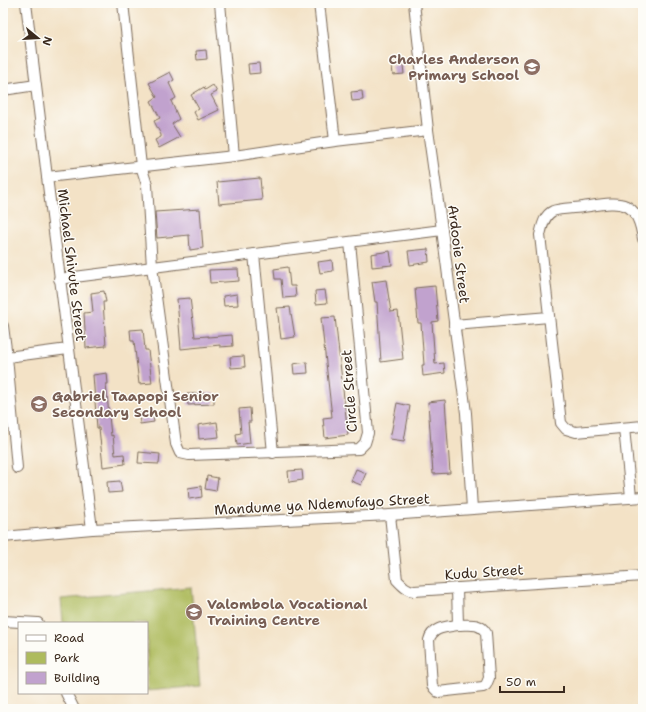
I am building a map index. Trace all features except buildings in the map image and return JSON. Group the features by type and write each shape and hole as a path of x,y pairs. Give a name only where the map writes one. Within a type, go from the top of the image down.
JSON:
{"street":[{"name":"Michael Shivute Street","path":"26,3 46,177 92,530"},
{"path":"123,3 141,166 146,185 152,267"},
{"path":"220,3 234,156"},
{"path":"319,3 335,141"},
{"name":"Ardooie Street","path":"414,3 428,130 466,413 472,509"},
{"path":"3,90 36,86"},
{"path":"46,177 234,156 335,141 428,130"},
{"path":"643,239 638,216 626,206 616,202 553,211 544,221 540,235 561,423 566,429 576,432 643,426"},
{"path":"59,279 442,230"},
{"name":"Circle Street","path":"152,267 176,444 180,453 188,455 359,449 366,443 368,433 350,242"},
{"path":"254,254 273,453"},
{"path":"454,324 549,317"},
{"path":"3,326 17,468"},
{"path":"7,357 68,349"},
{"path":"624,428 631,497"},
{"name":"Mandume ya Ndemufayo Street","path":"3,537 92,530 390,516 643,497"},
{"name":"Kudu Street","path":"390,516 397,580 404,588 408,590 414,591 643,576"},
{"path":"457,588 458,625"},
{"path":"3,621 20,622"},
{"path":"458,625 479,625 484,628 486,633 489,678 486,685 483,687 438,692 432,686 430,635 434,630 458,625"},
{"path":"66,694 74,709"}],"green space":[{"path":"191,587 200,686 148,691 148,622 63,622 61,599"}],"place":[{"name":"Charles Anderson Primary School","path":"532,67"},
{"name":"Gabriel Taapopi Senior Secondary School","path":"39,404"},
{"name":"Valombola Vocational Training Centre","path":"194,612"}]}
